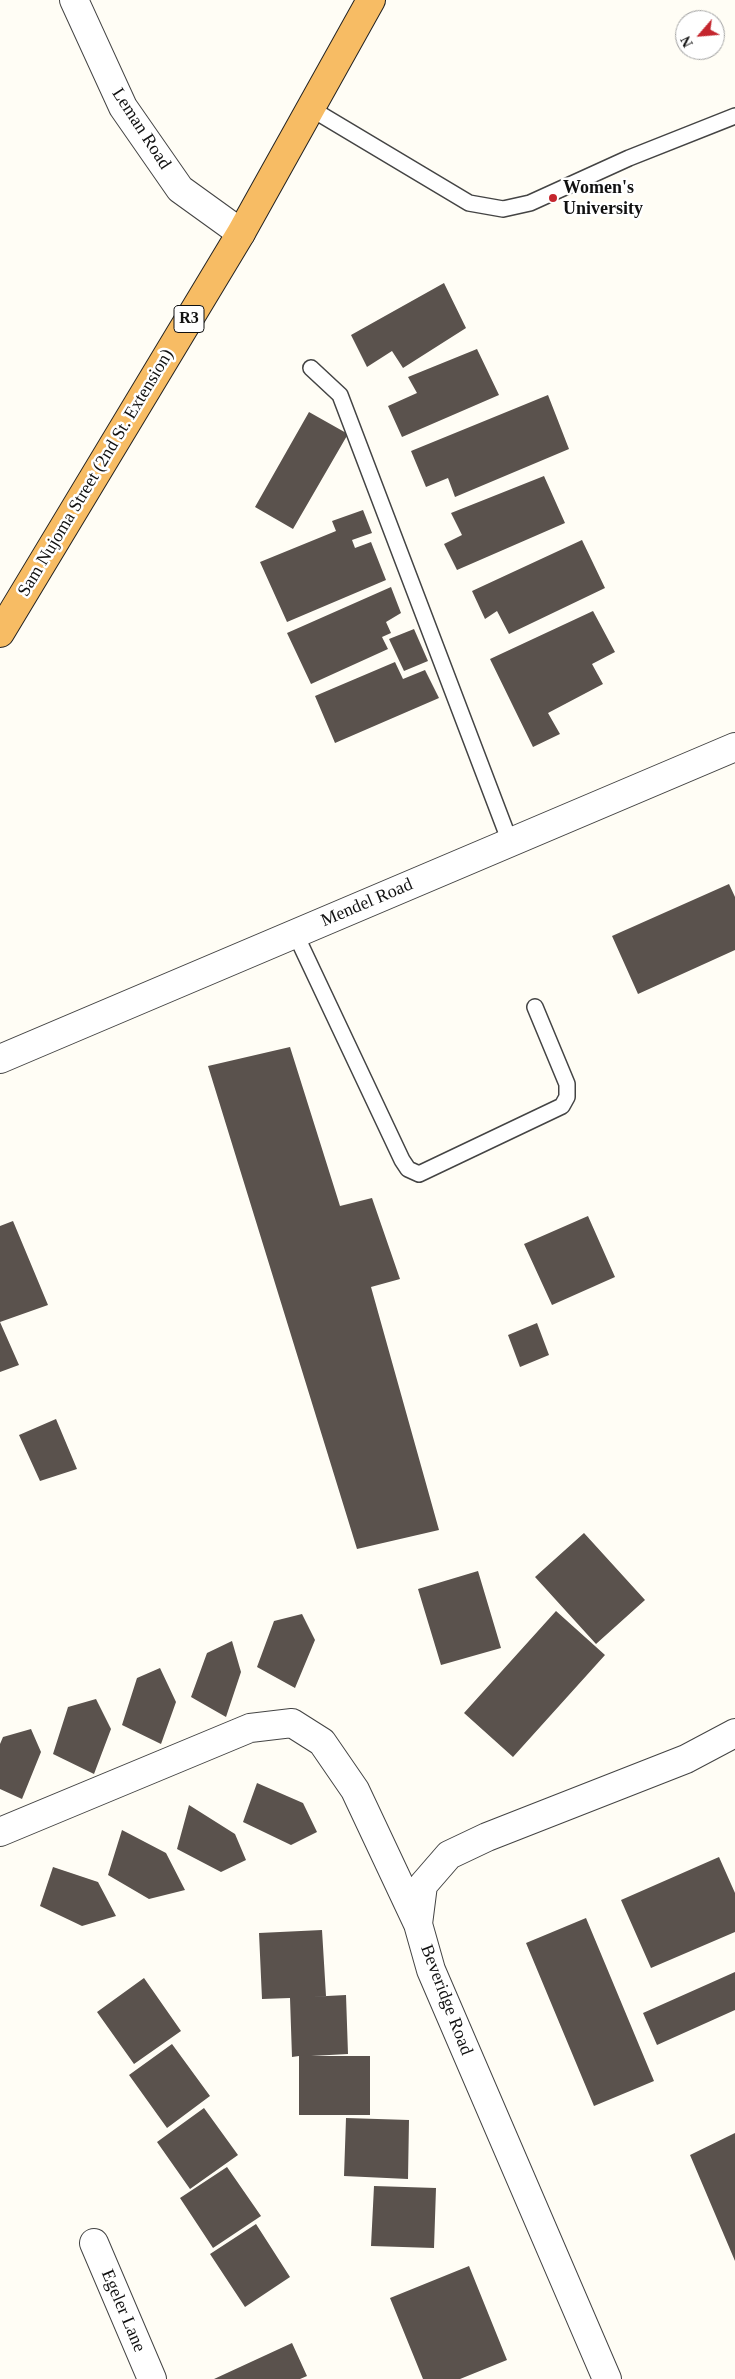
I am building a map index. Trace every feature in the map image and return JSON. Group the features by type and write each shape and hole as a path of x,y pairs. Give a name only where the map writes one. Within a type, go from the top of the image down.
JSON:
{"highway":[{"name":"Sam Nujoma Street (2nd St. Extension)","path":"0,633 241,233 371,0"}],"street":[{"name":"Leman Road","path":"74,0 123,107 180,188 241,233"},
{"name":"Mendel Road","path":"0,1059 735,747"},
{"path":"0,1832 250,1728 292,1723 322,1742 355,1790 418,1924"},
{"name":"Beveridge Road","path":"607,2379 431,1970 418,1924 423,1885 450,1855 487,1837 686,1759 735,1733"},
{"name":"Egeler Lane","path":"94,2243 152,2379"}],"lane":[{"path":"310,108 469,203 503,208 530,203 630,158 735,116"},
{"path":"311,368 340,395 510,842"},
{"path":"295,933 402,1160 408,1169 419,1174 562,1106 567,1097 567,1084 535,1007"}],"building":[{"path":"444,283 466,328 403,368 392,351 367,367 351,335"},
{"path":"477,349 499,395 402,437 388,406 417,393 408,377"},
{"path":"548,395 569,449 455,497 448,478 426,487 411,451"},
{"path":"309,412 348,434 293,529 255,507"},
{"path":"544,476 565,523 457,570 444,544 462,535 451,513"},
{"path":"363,510 372,533 352,540 355,548 371,542 386,580 287,622 260,562 336,531 332,521"},
{"path":"582,540 605,588 509,634 497,611 485,619 472,591"},
{"path":"391,587 401,613 386,622 391,633 382,637 388,649 311,684 287,633"},
{"path":"593,611 615,652 592,664 603,684 548,713 560,734 533,747 490,659"},
{"path":"414,629 428,661 404,671 389,639"},
{"path":"395,662 403,679 425,670 439,698 335,743 315,696"},
{"path":"729,884 735,897 735,950 638,994 612,936"},
{"path":"290,1047 340,1206 372,1198 400,1279 371,1287 439,1530 357,1549 208,1066"},
{"path":"588,1216 615,1277 552,1305 524,1244"},
{"path":"13,1221 48,1305 0,1322 0,1226"},
{"path":"0,1322 19,1365 0,1372"},
{"path":"537,1323 549,1355 520,1367 508,1335"},
{"path":"56,1419 77,1469 40,1481 19,1435"},
{"path":"584,1533 645,1600 596,1644 535,1577"},
{"path":"478,1571 501,1648 441,1665 418,1589"},
{"path":"556,1611 605,1655 513,1757 464,1713"},
{"path":"302,1614 315,1640 295,1688 257,1667 274,1621"},
{"path":"232,1641 241,1672 226,1717 191,1697 207,1653"},
{"path":"160,1668 176,1702 161,1744 122,1725 137,1678"},
{"path":"96,1699 111,1729 94,1774 53,1754 68,1707"},
{"path":"31,1729 41,1752 22,1799 0,1789 0,1744 3,1737"},
{"path":"257,1783 303,1803 317,1832 291,1845 243,1822"},
{"path":"189,1805 235,1834 246,1860 221,1872 177,1849"},
{"path":"122,1830 166,1853 185,1890 149,1899 108,1875"},
{"path":"719,1857 735,1893 735,1932 651,1968 621,1900"},
{"path":"53,1867 98,1882 116,1916 82,1926 40,1906"},
{"path":"586,1918 654,2081 594,2106 526,1943"},
{"path":"322,1930 326,1996 309,1997 346,1995 348,2054 311,2056 370,2056 370,2115 299,2115 299,2056 292,2057 290,1998 262,1999 259,1933"},
{"path":"735,1972 735,2010 657,2045 643,2013"},
{"path":"144,1978 181,2031 134,2064 97,2012"},
{"path":"172,2044 210,2096 167,2128 129,2075"},
{"path":"204,2108 238,2155 190,2189 157,2142"},
{"path":"346,2118 409,2120 408,2179 344,2176"},
{"path":"735,2133 735,2261 690,2155"},
{"path":"227,2167 261,2216 213,2248 180,2198"},
{"path":"374,2186 436,2188 434,2248 371,2246"},
{"path":"256,2224 290,2277 245,2307 210,2254"},
{"path":"469,2266 507,2360 460,2379 423,2379 390,2298"},
{"path":"292,2343 307,2376 300,2379 214,2379"}],"place":[{"name":"Women's University","path":"553,198"}]}
